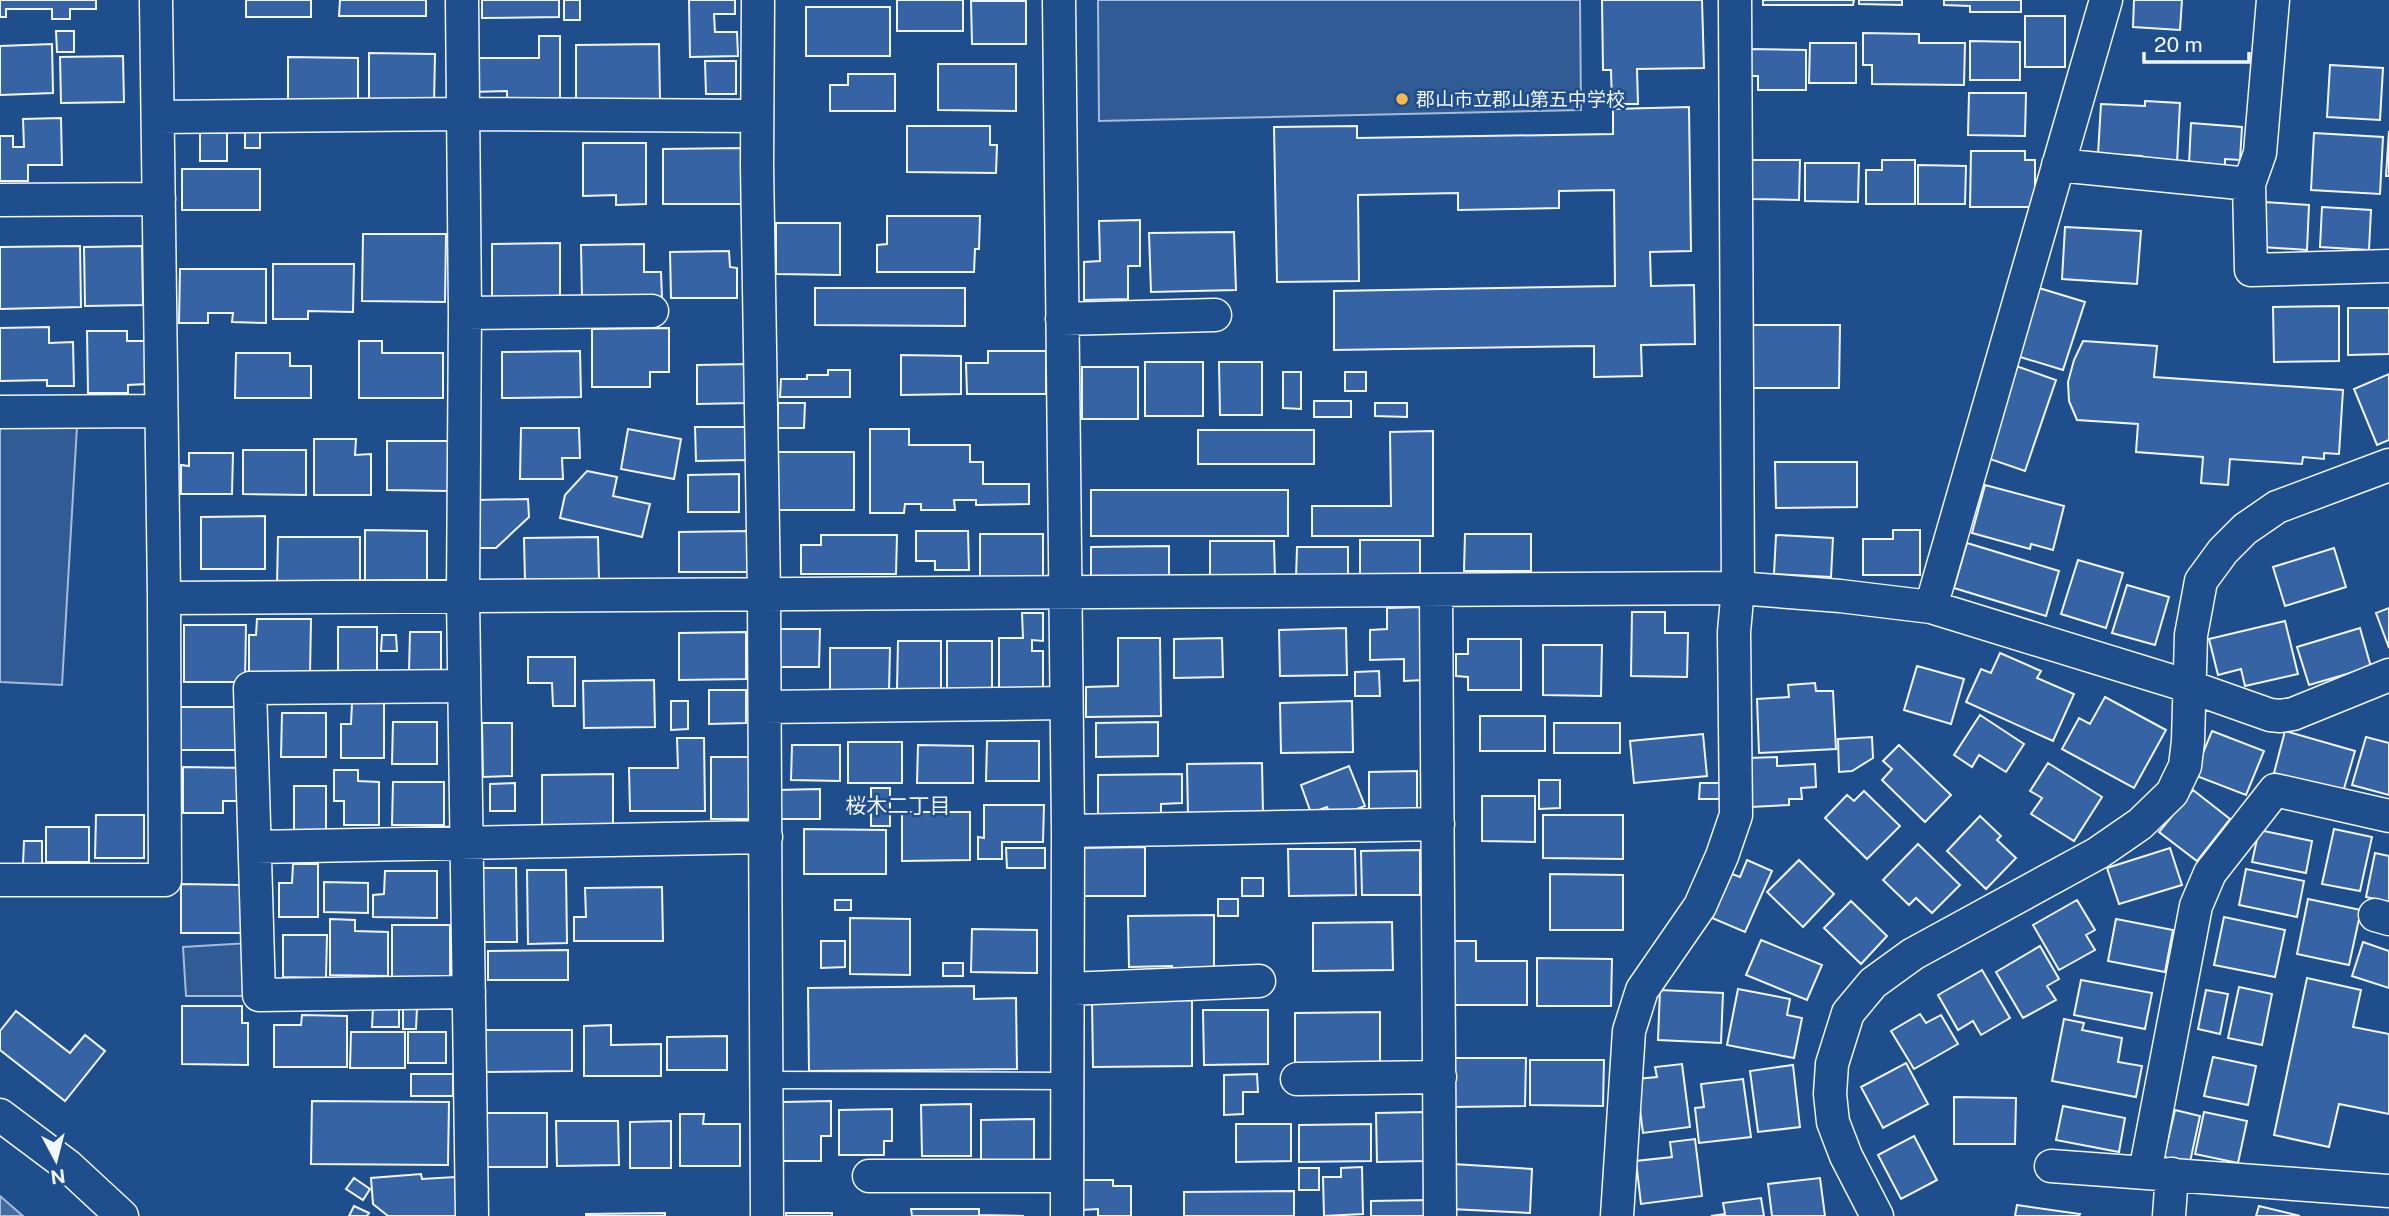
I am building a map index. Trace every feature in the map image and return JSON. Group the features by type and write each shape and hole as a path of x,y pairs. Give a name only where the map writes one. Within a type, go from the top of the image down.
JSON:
{"street":[{"path":"0,880 165,880 156,0"},
{"path":"462,0 465,313 463,597 472,1216"},
{"path":"758,0 757,116 765,593 767,1216"},
{"path":"1059,0 1068,831 1067,1216"},
{"path":"1617,1216 1629,1031 1642,990 1700,906 1736,815 1734,632 1738,588 1735,0"},
{"path":"1931,607 2106,0"},
{"path":"2273,0 2260,153 2249,184 2251,270 2389,266"},
{"path":"158,117 463,114 757,116"},
{"path":"2058,165 2249,184"},
{"path":"0,200 159,200"},
{"path":"465,313 652,311"},
{"path":"1062,319 1215,315"},
{"path":"0,412 160,411"},
{"path":"1877,1216 1846,1156 1833,1122 1830,1094 1832,1063 1848,1013 1873,983 1913,954 2098,853 2140,824 2172,793 2185,766 2191,635 2201,581 2223,551 2245,529 2277,507 2389,465"},
{"path":"164,598 1738,588 1931,607 2188,686 2270,715 2293,714 2389,675"},
{"path":"1436,590 1440,1216"},
{"path":"464,686 250,688 259,995 469,992"},
{"path":"765,707 1065,703"},
{"path":"2169,1216 2158,1173 2196,906 2210,873 2275,790 2389,816"},
{"path":"1068,831 1438,824"},
{"path":"255,846 766,837"},
{"path":"1068,989 1259,981"},
{"path":"1297,1079 1440,1077"},
{"path":"0,1115 68,1166 122,1216"},
{"path":"2051,1166 2389,1191"},
{"path":"869,1176 1067,1176"}],"lane":[{"path":"766,1080 1068,1082"}],"shaded area":[{"path":"1098,0 1580,0 1581,110 1099,121"},
{"path":"0,424 77,426 62,685 0,682"},
{"path":"249,943 250,996 186,996 183,947"},
{"path":"0,1196 23,1216 0,1216"}],"building":[{"path":"0,0 96,0 96,9 70,9 70,19 52,19 52,9 6,9 6,17 0,17"},
{"path":"246,0 311,0 311,17 246,17"},
{"path":"340,0 426,0 426,16 339,16"},
{"path":"482,0 559,0 559,17 482,18"},
{"path":"564,0 580,0 580,20 564,20"},
{"path":"689,0 735,0 735,14 714,14 715,32 737,32 738,56 690,57"},
{"path":"897,0 963,0 963,31 897,31"},
{"path":"1602,0 1702,0 1704,68 1637,69 1638,104 1612,104 1611,70 1603,70"},
{"path":"1763,0 1854,0 1853,5 1763,5"},
{"path":"1859,0 1902,0 1902,5 1859,4"},
{"path":"1944,0 2021,0 2021,12 1970,12 1970,6 1944,5"},
{"path":"2134,0 2182,0 2180,30 2133,27"},
{"path":"971,1 1026,1 1026,44 972,44"},
{"path":"806,7 890,7 890,56 806,56"},
{"path":"2025,16 2065,16 2065,67 2025,67"},
{"path":"56,31 74,31 74,52 57,52"},
{"path":"1863,33 1919,34 1919,43 1965,43 1964,85 1872,84 1872,65 1863,65"},
{"path":"539,36 560,36 560,102 507,103 507,91 472,92 471,58 539,58"},
{"path":"1970,41 2020,42 2020,80 1970,80"},
{"path":"1810,43 1856,43 1856,83 1809,83"},
{"path":"52,44 53,93 0,95 0,46"},
{"path":"659,44 660,99 576,100 576,45"},
{"path":"1749,49 1806,50 1806,90 1758,90 1758,76 1749,76"},
{"path":"369,53 435,54 434,104 369,104"},
{"path":"123,56 124,102 61,103 60,57"},
{"path":"288,57 358,58 358,101 288,101"},
{"path":"705,61 736,61 736,94 706,94"},
{"path":"938,64 1016,64 1016,111 938,110"},
{"path":"2330,65 2383,68 2380,120 2327,117"},
{"path":"848,74 895,74 895,111 830,111 830,85 848,85"},
{"path":"1969,93 2026,93 2025,136 1968,135"},
{"path":"2145,101 2180,103 2177,163 2142,161 2142,156 2098,154 2101,104 2145,106"},
{"path":"1689,107 1691,251 1650,252 1651,286 1694,285 1695,344 1641,345 1642,376 1594,377 1594,346 1334,350 1334,291 1615,286 1614,190 1559,191 1559,208 1458,210 1458,193 1358,195 1359,281 1277,282 1274,127 1357,126 1357,138 1613,134 1613,109"},
{"path":"61,118 62,165 28,165 28,181 0,181 0,136 13,136 13,147 24,147 23,119"},
{"path":"2191,123 2242,127 2240,160 2225,159 2225,166 2189,164"},
{"path":"907,126 990,126 990,145 997,145 996,173 907,172"},
{"path":"245,128 260,128 260,148 245,148"},
{"path":"2389,131 2389,176 2386,176"},
{"path":"200,133 227,133 227,161 200,161"},
{"path":"2314,133 2383,137 2380,194 2311,190"},
{"path":"583,143 646,143 646,204 616,205 616,195 583,196"},
{"path":"743,148 744,204 663,204 663,149"},
{"path":"1971,151 2025,151 2025,160 2035,160 2035,207 1970,207"},
{"path":"1749,160 1800,160 1799,200 1749,199"},
{"path":"1882,160 1915,160 1915,204 1866,204 1866,170 1882,170"},
{"path":"1805,163 1859,163 1858,202 1805,201"},
{"path":"1918,165 1966,166 1965,204 1918,204"},
{"path":"182,169 260,169 260,210 182,210"},
{"path":"2264,202 2309,205 2307,250 2262,247"},
{"path":"2322,207 2371,210 2369,250 2320,247"},
{"path":"887,216 980,216 979,249 975,249 974,272 877,272 877,245 887,244"},
{"path":"1140,220 1140,266 1128,266 1128,299 1084,300 1084,262 1100,261 1099,221"},
{"path":"776,223 840,223 840,275 776,274"},
{"path":"2065,227 2141,231 2137,284 2062,279"},
{"path":"1234,232 1236,290 1151,292 1149,233"},
{"path":"363,234 446,234 445,302 362,301"},
{"path":"560,243 560,297 492,298 492,244"},
{"path":"644,244 644,272 661,272 662,298 582,298 581,245"},
{"path":"80,246 81,307 0,309 0,247"},
{"path":"142,246 143,305 85,306 84,247"},
{"path":"729,251 730,267 737,268 737,298 671,298 670,252"},
{"path":"273,264 354,264 353,312 308,311 308,319 273,319"},
{"path":"180,269 266,269 266,323 232,322 233,313 208,313 208,323 179,323"},
{"path":"815,288 965,288 965,326 815,325"},
{"path":"2039,288 2085,302 2063,370 2017,356"},
{"path":"2339,306 2339,361 2274,362 2273,307"},
{"path":"2348,308 2389,308 2389,354 2348,355"},
{"path":"1747,325 1840,325 1839,388 1747,388"},
{"path":"49,327 49,343 73,342 74,386 47,386 47,380 0,381 0,328"},
{"path":"669,328 669,372 650,372 650,387 592,387 592,329"},
{"path":"87,331 127,331 127,341 146,341 147,384 128,385 128,393 88,393"},
{"path":"359,341 382,341 382,353 443,353 443,398 359,398"},
{"path":"2083,341 2157,346 2154,377 2343,390 2339,454 2324,453 2324,459 2303,457 2302,464 2230,459 2228,485 2201,483 2203,457 2136,452 2138,424 2077,420 2069,401 2068,382"},
{"path":"580,351 581,397 502,398 502,352"},
{"path":"988,351 1046,351 1046,394 967,394 966,363 988,363"},
{"path":"236,353 290,353 290,366 311,366 311,398 235,398"},
{"path":"901,355 961,356 961,394 901,395"},
{"path":"1145,362 1203,362 1203,416 1145,416"},
{"path":"1219,362 1262,362 1262,415 1220,415"},
{"path":"749,364 750,403 697,404 697,365"},
{"path":"2016,366 2056,380 2025,471 1984,457"},
{"path":"1082,367 1138,367 1138,419 1082,419"},
{"path":"828,370 850,370 850,397 780,397 781,379 807,379 807,375 828,375"},
{"path":"1283,372 1301,372 1301,409 1283,408"},
{"path":"1345,372 1366,372 1366,391 1345,391"},
{"path":"2389,374 2389,440 2377,445 2354,389"},
{"path":"1314,401 1351,401 1351,417 1314,417"},
{"path":"778,403 805,403 804,428 778,428"},
{"path":"1375,403 1407,403 1407,417 1375,416"},
{"path":"695,427 747,427 748,460 696,461"},
{"path":"521,428 579,428 580,458 562,458 563,479 520,479"},
{"path":"628,429 681,439 674,479 621,469"},
{"path":"870,429 909,429 909,445 970,445 970,462 983,462 983,484 1029,484 1029,504 976,505 976,500 954,500 955,510 921,510 921,504 905,504 904,513 870,513"},
{"path":"1198,430 1314,430 1314,464 1198,464"},
{"path":"1433,431 1433,536 1312,536 1312,506 1391,506 1390,432"},
{"path":"314,439 356,439 355,455 371,454 371,495 314,495"},
{"path":"387,441 448,441 448,491 387,490"},
{"path":"243,450 306,450 306,495 243,494"},
{"path":"778,452 854,452 854,510 778,510"},
{"path":"189,453 233,453 232,494 181,494 181,465 189,466"},
{"path":"1775,462 1857,462 1857,507 1776,508"},
{"path":"587,471 617,477 613,496 650,504 642,537 560,518 565,495"},
{"path":"739,474 739,512 688,512 688,475"},
{"path":"1985,485 2064,506 2053,550 2031,544 2030,549 1972,533"},
{"path":"1091,490 1288,490 1288,536 1091,536"},
{"path":"528,499 529,517 496,548 478,548 476,500"},
{"path":"265,516 265,569 201,569 201,517"},
{"path":"365,530 427,531 427,581 365,581"},
{"path":"1893,530 1920,530 1920,575 1863,575 1863,539 1893,539"},
{"path":"747,531 748,572 679,572 679,532"},
{"path":"916,531 968,531 969,570 935,570 935,561 916,561"},
{"path":"980,534 1043,534 1043,579 980,579"},
{"path":"1465,534 1531,534 1531,571 1464,571"},
{"path":"821,535 897,535 896,574 801,574 801,545 821,545"},
{"path":"1776,535 1833,538 1831,577 1774,574"},
{"path":"278,537 360,537 360,585 277,585"},
{"path":"598,537 599,580 525,581 524,538"},
{"path":"1360,540 1420,540 1420,574 1360,575"},
{"path":"1210,541 1274,541 1275,578 1210,578"},
{"path":"1967,543 2059,571 2046,616 1954,588"},
{"path":"1169,546 1169,578 1091,578 1091,547"},
{"path":"1297,547 1348,547 1348,579 1296,579"},
{"path":"2334,548 2346,587 2285,606 2273,567"},
{"path":"2078,560 2123,573 2106,628 2061,614"},
{"path":"2127,585 2169,597 2155,645 2112,633"},
{"path":"1423,607 1424,680 1404,681 1404,659 1370,660 1370,630 1387,629 1387,608"},
{"path":"2389,608 2389,648 2376,613"},
{"path":"1632,612 1665,612 1665,633 1688,633 1687,677 1631,676"},
{"path":"1022,613 1043,613 1043,641 1032,640 1032,651 1043,651 1043,690 999,690 999,638 1023,638"},
{"path":"257,619 311,619 310,674 249,674 249,635 256,635"},
{"path":"2285,621 2298,674 2245,686 2241,669 2218,675 2209,639"},
{"path":"184,625 246,625 245,682 184,682"},
{"path":"338,627 377,627 377,671 338,671"},
{"path":"1346,628 1347,675 1280,676 1279,630"},
{"path":"2360,628 2371,667 2309,685 2297,647"},
{"path":"777,629 820,629 819,667 777,667"},
{"path":"410,632 441,632 441,671 409,671"},
{"path":"746,632 746,679 679,680 679,633"},
{"path":"382,635 396,635 397,651 381,651"},
{"path":"1118,638 1160,638 1161,716 1086,717 1086,687 1118,686"},
{"path":"1222,638 1223,677 1174,678 1174,639"},
{"path":"1468,639 1521,639 1521,690 1468,690 1468,677 1456,676 1456,654 1468,654"},
{"path":"898,641 941,641 941,690 897,689"},
{"path":"947,641 992,641 992,691 947,691"},
{"path":"1543,645 1602,645 1601,696 1543,695"},
{"path":"830,648 890,648 889,692 830,691"},
{"path":"2000,653 2041,671 2037,678 2074,694 2053,741 1966,702 1981,669 1991,673"},
{"path":"528,657 575,657 575,706 553,706 552,683 528,683"},
{"path":"1917,666 1964,679 1951,724 1904,710"},
{"path":"1379,671 1380,696 1355,696 1355,672"},
{"path":"654,680 655,727 584,728 583,681"},
{"path":"1815,683 1816,691 1833,691 1836,749 1759,753 1757,699 1789,697 1788,685"},
{"path":"709,690 746,690 746,723 709,724"},
{"path":"2105,697 2166,730 2134,788 2062,749 2079,718 2090,724"},
{"path":"671,701 688,701 688,729 671,730"},
{"path":"1352,701 1353,752 1281,753 1280,703"},
{"path":"352,703 384,703 384,758 341,758 341,724 351,724"},
{"path":"178,707 243,707 243,750 178,750"},
{"path":"282,713 326,713 326,757 281,757"},
{"path":"1980,715 2024,744 2006,772 1979,755 1972,767 1954,755"},
{"path":"1480,716 1545,716 1545,751 1480,751"},
{"path":"393,722 437,722 437,764 392,764"},
{"path":"1158,722 1158,756 1096,757 1096,723"},
{"path":"482,723 512,723 512,776 483,777"},
{"path":"1554,723 1620,723 1620,753 1554,753"},
{"path":"2212,731 2264,751 2246,795 2194,775"},
{"path":"2285,731 2355,751 2343,792 2274,773"},
{"path":"1703,734 1707,776 1634,783 1630,741"},
{"path":"1872,737 1873,758 1852,771 1839,772 1838,739"},
{"path":"2366,737 2389,743 2389,795 2352,785"},
{"path":"677,738 704,738 705,811 630,811 629,768 678,768"},
{"path":"987,741 1039,741 1039,781 986,781"},
{"path":"848,742 902,742 902,783 848,783"},
{"path":"792,745 840,745 840,781 791,780"},
{"path":"918,745 973,746 973,783 917,783"},
{"path":"1899,745 1951,795 1925,822 1882,780 1892,769 1883,761"},
{"path":"711,757 752,757 752,819 711,819"},
{"path":"1777,757 1777,766 1815,764 1816,787 1801,788 1802,799 1789,799 1789,805 1751,807 1749,758"},
{"path":"1262,763 1263,814 1188,816 1187,764"},
{"path":"2048,763 2102,797 2074,841 2031,814 2042,798 2030,791"},
{"path":"1349,766 1365,806 1332,818 1327,807 1311,813 1301,785"},
{"path":"183,767 247,768 246,801 223,801 223,813 183,813"},
{"path":"334,770 358,770 358,781 379,782 379,825 344,825 344,801 334,801"},
{"path":"1417,771 1417,817 1369,817 1369,772"},
{"path":"613,774 613,829 542,829 542,775"},
{"path":"1182,774 1182,803 1161,804 1161,818 1098,819 1098,775"},
{"path":"1539,780 1560,780 1560,808 1539,809"},
{"path":"393,782 444,782 444,825 392,825"},
{"path":"515,783 515,811 490,811 490,784"},
{"path":"1700,783 1728,783 1728,799 1699,799"},
{"path":"294,786 326,786 326,830 294,830"},
{"path":"871,788 890,788 890,826 871,826"},
{"path":"820,789 820,819 776,819 776,790"},
{"path":"2193,790 2230,819 2197,861 2159,832"},
{"path":"1864,791 1900,826 1867,859 1825,818 1847,795 1854,801"},
{"path":"1482,796 1535,796 1535,842 1482,841"},
{"path":"984,805 1044,805 1043,842 1002,842 1002,859 978,859 978,837 984,838"},
{"path":"902,812 970,812 970,860 902,861"},
{"path":"96,815 144,815 144,858 95,858"},
{"path":"1543,815 1623,815 1623,859 1543,858"},
{"path":"1980,816 2001,836 1997,840 2016,858 1986,889 1947,851"},
{"path":"46,827 89,827 89,862 46,862"},
{"path":"804,829 886,830 886,874 804,874"},
{"path":"2334,829 2372,837 2360,891 2322,884"},
{"path":"2259,830 2312,841 2306,873 2252,862"},
{"path":"24,841 42,841 42,865 23,864"},
{"path":"1918,844 1960,885 1932,913 1916,898 1909,905 1883,880"},
{"path":"1145,847 1145,896 1083,896 1082,848"},
{"path":"1006,848 1045,848 1045,868 1007,868"},
{"path":"2170,848 2182,885 2119,904 2107,868"},
{"path":"1288,849 1355,849 1356,895 1289,896"},
{"path":"1420,850 1420,895 1362,895 1361,851"},
{"path":"2375,853 2389,856 2389,902 2366,897"},
{"path":"1747,860 1772,871 1745,932 1712,918 1732,874 1740,877"},
{"path":"1799,860 1834,894 1803,927 1767,892"},
{"path":"293,864 318,864 318,917 279,917 279,883 292,883"},
{"path":"482,868 516,868 517,942 483,942"},
{"path":"2246,869 2304,881 2297,917 2239,905"},
{"path":"527,870 566,870 567,943 528,944"},
{"path":"385,871 437,871 437,918 373,917 373,895 384,894"},
{"path":"1550,874 1623,875 1623,930 1550,930"},
{"path":"1242,878 1263,878 1263,896 1242,896"},
{"path":"324,882 368,883 368,913 324,912"},
{"path":"181,884 241,885 241,933 181,933"},
{"path":"662,887 663,941 574,941 574,917 586,917 585,888"},
{"path":"1218,899 1238,899 1238,916 1218,916"},
{"path":"2308,899 2361,910 2349,965 2297,954"},
{"path":"835,900 851,900 851,910 835,910"},
{"path":"2077,900 2095,930 2086,935 2095,950 2059,970 2033,925"},
{"path":"1851,901 1887,936 1861,964 1824,928"},
{"path":"1214,915 1214,972 1172,972 1172,966 1129,967 1128,916"},
{"path":"2224,917 2285,930 2275,977 2214,965"},
{"path":"850,918 910,919 910,975 850,974"},
{"path":"330,919 355,920 355,931 388,932 388,976 330,975"},
{"path":"2116,919 2173,930 2165,972 2108,961"},
{"path":"1392,922 1393,970 1313,971 1313,923"},
{"path":"392,925 450,925 450,979 392,979"},
{"path":"972,929 1037,930 1037,973 971,972"},
{"path":"283,935 327,935 326,978 283,977"},
{"path":"1761,940 1822,965 1807,1000 1746,975"},
{"path":"821,941 845,941 845,967 821,968"},
{"path":"1448,941 1476,941 1476,961 1527,961 1527,1005 1455,1005 1455,973 1448,972"},
{"path":"2363,942 2389,951 2389,988 2352,976"},
{"path":"2040,946 2059,979 2047,986 2056,1000 2023,1018 1996,972"},
{"path":"568,950 568,980 488,980 488,951"},
{"path":"1537,958 1612,959 1611,1006 1537,1006"},
{"path":"943,963 963,963 963,976 943,976"},
{"path":"1982,970 2010,1018 1981,1035 1973,1021 1958,1030 1938,995"},
{"path":"2307,978 2361,990 2353,1027 2389,1034 2389,1114 2339,1104 2329,1147 2274,1135"},
{"path":"2081,980 2152,993 2145,1029 2074,1015"},
{"path":"974,986 974,999 1016,998 1017,1069 809,1071 808,988"},
{"path":"2239,987 2272,994 2262,1045 2228,1038"},
{"path":"1738,989 1790,999 1787,1015 1802,1018 1794,1058 1727,1045"},
{"path":"1660,990 1723,993 1721,1043 1658,1040"},
{"path":"2206,990 2228,994 2220,1034 2198,1029"},
{"path":"1192,1000 1192,1066 1093,1067 1092,1001"},
{"path":"182,1006 242,1006 242,1023 248,1023 248,1065 182,1064"},
{"path":"373,1007 399,1007 399,1027 372,1027"},
{"path":"403,1008 417,1008 416,1029 403,1029"},
{"path":"1203,1010 1268,1010 1268,1064 1204,1065"},
{"path":"16,1011 70,1053 85,1035 105,1051 65,1101 0,1050 0,1031"},
{"path":"1380,1012 1380,1068 1295,1069 1295,1013"},
{"path":"1920,1014 1926,1023 1941,1015 1958,1044 1914,1069 1891,1031"},
{"path":"302,1015 347,1016 347,1067 274,1067 274,1025 301,1025"},
{"path":"2064,1019 2084,1023 2082,1030 2122,1038 2118,1062 2142,1066 2136,1097 2052,1081"},
{"path":"611,1025 611,1045 661,1044 661,1076 584,1076 584,1026"},
{"path":"484,1030 572,1030 572,1071 485,1072"},
{"path":"351,1032 405,1032 405,1068 350,1068"},
{"path":"408,1032 446,1032 446,1063 408,1063"},
{"path":"727,1036 727,1070 667,1070 667,1037"},
{"path":"2213,1057 2256,1066 2248,1105 2204,1096"},
{"path":"1454,1058 1526,1058 1525,1106 1453,1107"},
{"path":"1530,1060 1604,1060 1603,1106 1530,1105"},
{"path":"1906,1063 1928,1104 1883,1128 1861,1087"},
{"path":"1682,1064 1690,1127 1643,1133 1636,1079 1657,1077 1655,1067"},
{"path":"1793,1065 1800,1127 1758,1132 1750,1071"},
{"path":"411,1074 453,1074 453,1096 411,1096"},
{"path":"1257,1074 1258,1092 1243,1092 1243,1114 1224,1115 1224,1075"},
{"path":"1743,1079 1751,1137 1699,1143 1695,1108 1704,1107 1701,1084"},
{"path":"1954,1097 2016,1098 2015,1144 1954,1144"},
{"path":"312,1101 449,1102 448,1165 311,1164"},
{"path":"831,1101 831,1136 821,1136 821,1161 783,1161 783,1102"},
{"path":"971,1104 971,1156 922,1156 921,1105"},
{"path":"2063,1106 2125,1118 2119,1152 2056,1140"},
{"path":"892,1109 892,1141 884,1141 884,1155 839,1155 839,1110"},
{"path":"2175,1110 2200,1116 2190,1162 2164,1157"},
{"path":"1425,1112 1426,1161 1377,1162 1376,1113"},
{"path":"2204,1112 2247,1121 2238,1163 2195,1154"},
{"path":"487,1113 547,1113 547,1167 487,1167"},
{"path":"680,1114 704,1114 703,1124 740,1124 740,1166 680,1166"},
{"path":"1034,1119 1034,1160 981,1160 981,1120"},
{"path":"556,1121 618,1121 619,1165 557,1166"},
{"path":"671,1121 671,1168 630,1168 630,1122"},
{"path":"1236,1124 1291,1124 1291,1161 1236,1162"},
{"path":"1371,1124 1371,1161 1299,1162 1299,1125"},
{"path":"1914,1136 1937,1180 1901,1199 1878,1155"},
{"path":"1695,1139 1702,1196 1641,1204 1636,1161 1672,1157 1670,1142"},
{"path":"1453,1164 1532,1169 1530,1213 1451,1209"},
{"path":"1362,1167 1363,1214 1324,1216 1323,1177 1341,1177 1341,1168"},
{"path":"1299,1168 1319,1168 1319,1190 1299,1190"},
{"path":"421,1174 422,1179 455,1177 457,1216 388,1216 373,1204 371,1178"},
{"path":"354,1178 370,1189 363,1200 346,1189"},
{"path":"1820,1178 1825,1216 1772,1216 1768,1184"},
{"path":"1080,1180 1113,1180 1113,1186 1131,1186 1131,1216 1098,1216 1098,1209 1081,1210"},
{"path":"1294,1191 1294,1216 1184,1216 1184,1192"},
{"path":"1761,1198 1764,1216 1711,1216 1725,1214 1723,1203"},
{"path":"1428,1200 1428,1216 1371,1216 1371,1201"},
{"path":"2017,1205 2080,1214 2015,1216"},
{"path":"354,1206 369,1213 367,1216 349,1216"},
{"path":"2259,1206 2300,1216 2256,1216"},
{"path":"911,1209 979,1209 979,1215 1024,1216 912,1216"},
{"path":"665,1213 665,1216 586,1216 586,1214"},
{"path":"786,1213 832,1213 832,1216 786,1216"}],"place":[{"name":"郡山市立郡山第五中学校","path":"1402,99"}],"district":[{"name":"桜木二丁目","path":"898,805"}]}
